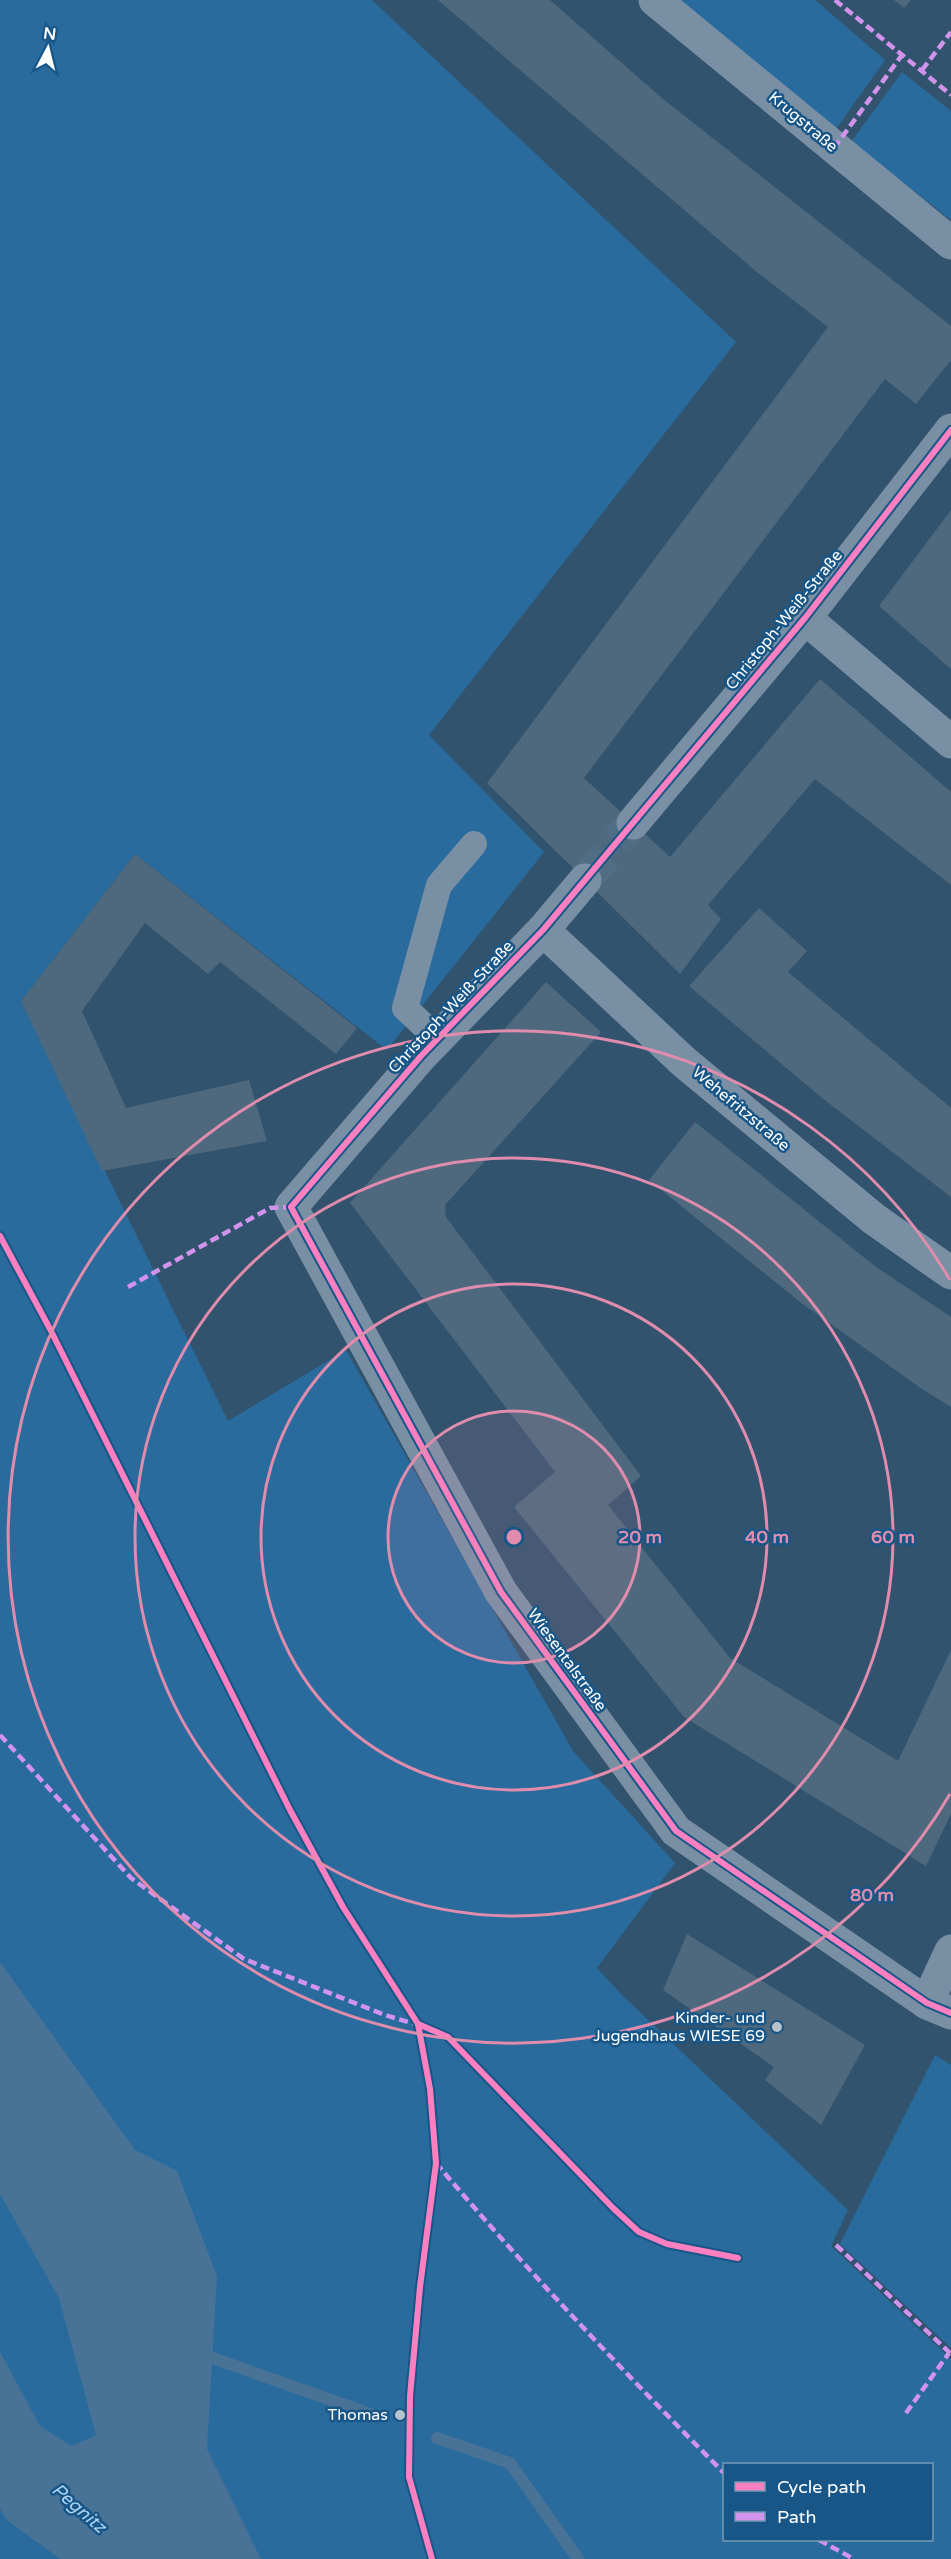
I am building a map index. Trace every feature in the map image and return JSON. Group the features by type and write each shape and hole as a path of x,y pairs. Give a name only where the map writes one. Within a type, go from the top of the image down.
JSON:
{"street":[{"name":"Krugstraße","path":"655,0 951,243"},
{"name":"Christoph-Weiß-Straße","path":"633,823 805,618 951,430"},
{"path":"805,618 951,742"},
{"name":"Christoph-Weiß-Straße","path":"291,1207 438,1038 543,930 585,880"},
{"name":"Wehefritzstraße","path":"543,930 684,1062 874,1219 951,1273"},
{"name":"Wiesentalstraße","path":"291,1207 501,1593 676,1832 939,2008"},
{"path":"939,2008 951,1951"}],"lane":[{"path":"438,1038 405,1008 439,885 474,844"}],"shaded area":[{"path":"0,0 372,0 736,342 429,735 544,852 387,1050 135,854 21,1001 228,1421 346,1350 573,1751 675,1863 597,1968 622,1995 848,2210 831,2246 951,2359 951,2559 0,2559"},
{"path":"680,0 815,0 885,60 836,129"},
{"path":"902,72 951,111 951,220 851,142"},
{"path":"935,2055 951,2065 951,2348 840,2244"}],"water":[{"name":"Pegnitz","path":"0,1962 135,2150 177,2171 217,2276 207,2449 261,2559 60,2559 7,2520 0,2509 0,2352 40,2426 72,2446 96,2435 59,2298 0,2194"}],"building":[{"path":"438,0 550,0 663,99 951,326 951,360 916,404 885,379 584,778 670,857 820,679 951,792 951,885 815,779 708,905 721,919 680,974 487,783 828,327 758,273"},
{"path":"894,0 911,0 904,8"},
{"path":"951,510 951,669 879,606"},
{"path":"135,854 357,1028 336,1054 220,962 208,974 145,923 82,1011 126,1108 249,1080 267,1141 102,1171 21,1001"},
{"path":"759,908 807,951 788,972 951,1108 951,1197 822,1098 689,986"},
{"path":"546,982 601,1032 445,1205 446,1217 641,1476 608,1505 730,1658 898,1761 951,1650 951,1814 926,1866 684,1717 514,1507 555,1472 350,1203"},
{"path":"695,1122 876,1267 951,1317 951,1407 800,1302 649,1180"},
{"name":"Kinder- und Jugendhaus WIESE 69","path":"687,1934 865,2045 821,2125 765,2080 774,2067 663,1990"}],"waterway":[{"path":"199,2353 373,2415"},
{"path":"437,2438 510,2463 578,2559"}],"tunnel":[{"path":"585,880 633,823"}],"marked path":[{"path":"835,0 951,95"},
{"path":"922,70 951,32"},
{"path":"834,148 902,55"},
{"path":"128,1287 270,1208 291,1207"},
{"path":"0,1735 131,1878 244,1959 385,2015 418,2025"},
{"path":"436,2163 577,2321 723,2472"},
{"path":"836,2245 951,2354"},
{"path":"906,2413 949,2353"},
{"path":"821,2541 854,2559"}],"cycle path":[{"path":"951,430 805,618 543,930 421,1056 291,1207 501,1592 676,1831 927,2003 951,2013"},
{"path":"0,1236 50,1329 290,1810 343,1907 418,2024 448,2037 639,2232 667,2244 738,2258"},
{"path":"418,2024 430,2089 436,2163 420,2287 410,2396 409,2477 432,2559"}],"place":[{"name":"Kinder- und Jugendhaus WIESE 69","path":"777,2027"},
{"name":"Thomas","path":"400,2415"}]}
